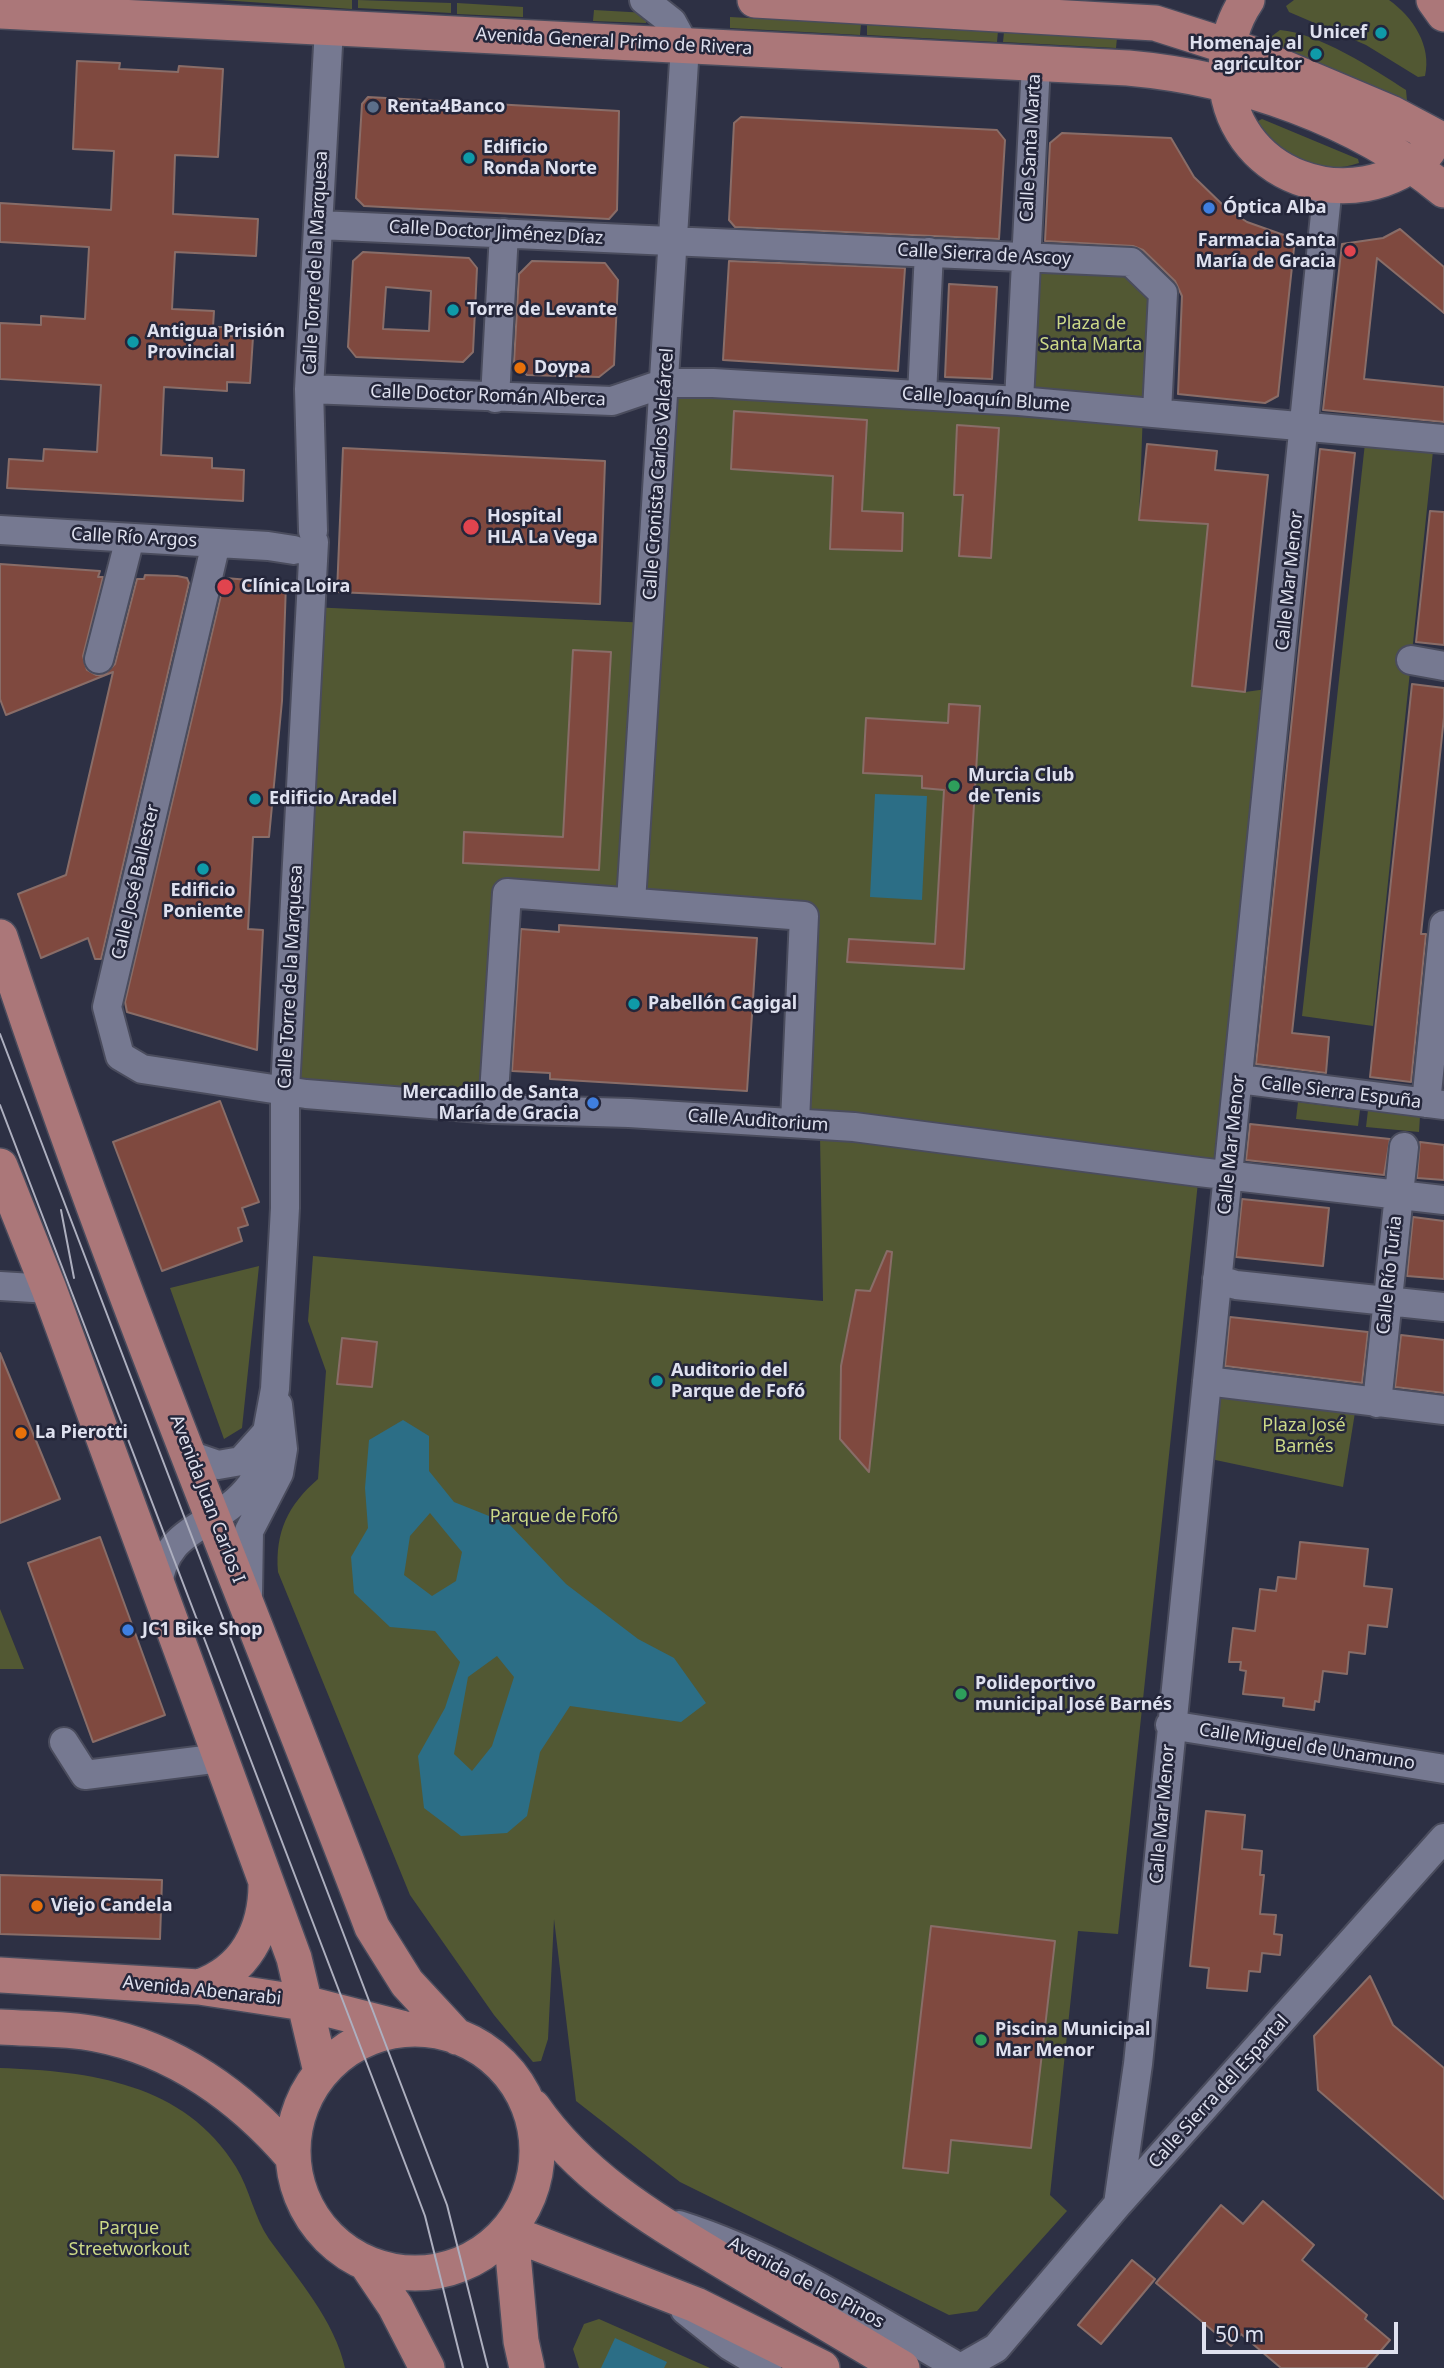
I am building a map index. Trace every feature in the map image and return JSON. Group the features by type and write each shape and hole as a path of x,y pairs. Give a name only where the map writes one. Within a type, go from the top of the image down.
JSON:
{"main road":[{"path":"755,0 900,4 1130,19 1168,26 1228,45 1442,136 1412,164 1371,182 1328,184 1285,172 1257,152 1232,115 1226,82 1228,45 1234,20 1247,0"},
{"path":"1434,0 1444,15"},
{"name":"Avenida General Primo de Rivera","path":"0,11 1146,70 1226,82 1370,139 1412,164 1444,190"},
{"name":"Avenida Juan Carlos I","path":"0,937 65,1126 372,1927 407,1983 457,2036"},
{"path":"0,1166 49,1289 157,1591 294,1958 321,2072"},
{"path":"199,1987 225,1976 247,1954 266,1906 266,1882"},
{"name":"Avenida Abenarabi","path":"0,1975 199,1987 304,2003 401,2028"},
{"path":"0,2028 95,2034 156,2053 231,2094 262,2122 292,2156"},
{"path":"401,2028 427,2029 457,2036 489,2054 519,2087 536,2132 537,2161 527,2207 511,2233 474,2258 449,2266 408,2273 366,2263 330,2239 312,2218 301,2196 292,2156 294,2131 301,2106 321,2072 339,2055 361,2041 401,2028"},
{"name":"Avenida de los Pinos","path":"519,2087 562,2146 595,2178 644,2214 902,2368"},
{"path":"511,2233 736,2323 822,2368"},
{"path":"511,2233 528,2364"},
{"path":"366,2263 395,2306 427,2368"}],"street":[{"path":"644,0 672,22 685,46"},
{"name":"Calle Torre de la Marquesa","path":"157,1591 159,1573 169,1551 230,1506 251,1484 259,1467 275,1389 285,1208 285,1090 311,607 298,543 310,498 313,442 309,389 329,28"},
{"name":"Calle Cronista Carlos Valcárcel","path":"631,902 685,46"},
{"name":"Calle Santa Marta","path":"1019,401 1024,257 1036,64"},
{"name":"Calle Mar Menor","path":"1118,2204 1132,2106 1169,1760 1170,1725 1306,426 1328,184"},
{"name":"Calle Doctor Jiménez Díaz","path":"318,225 674,241"},
{"path":"495,398 504,233"},
{"name":"Calle Sierra de Ascoy","path":"674,241 1131,262 1164,293 1157,412"},
{"path":"922,395 929,252"},
{"name":"Calle Joaquín Blume","path":"665,383 713,383 1019,401 1444,439"},
{"name":"Calle Doctor Román Alberca","path":"309,389 612,401 665,383"},
{"name":"Calle Río Argos","path":"0,530 216,543 298,543"},
{"path":"99,659 130,538"},
{"name":"Calle José Ballester","path":"216,543 107,1007 120,1056 142,1069 285,1090"},
{"path":"1411,660 1444,666"},
{"path":"493,1109 507,893 804,916 795,1122"},
{"path":"1435,1104 1444,925"},
{"name":"Calle Sierra Espuña","path":"1239,1079 1435,1104"},
{"name":"Calle Auditorium","path":"285,1090 493,1109 795,1122 1444,1200"},
{"name":"Calle Río Turia","path":"1377,1403 1404,1147"},
{"path":"1217,1279 1236,1285 1444,1307"},
{"path":"0,1286 49,1289"},
{"path":"1207,1381 1444,1410"},
{"name":"Calle Torre de la Marquesa","path":"249,1608 246,1569 249,1531 279,1473 283,1449 275,1389"},
{"path":"190,1455 204,1462 228,1465 248,1455 267,1432"},
{"name":"Calle Miguel de Unamuno","path":"1170,1725 1444,1769"},
{"path":"64,1742 85,1775 221,1758"},
{"name":"Calle Sierra del Espartal","path":"960,2368 998,2358 1118,2204 1181,2137 1444,1838"},
{"path":"1132,2106 1145,2132 1160,2139 1181,2137"},
{"name":"Avenida de los Pinos","path":"644,2214 723,2238 868,2315 960,2368"},
{"path":"660,2291 730,2346 767,2368"}],"green space":[{"path":"221,0 352,0 352,9"},
{"path":"358,0 451,3 451,13 358,8"},
{"path":"1294,0 1389,0 1406,15 1419,33 1426,54 1425,76 1418,77 1366,45 1289,12 1286,6"},
{"path":"457,3 523,7 523,17 457,14"},
{"path":"594,10 647,13 646,23 593,21"},
{"path":"730,17 861,24 860,35 730,28"},
{"path":"867,25 998,31 997,42 867,35"},
{"path":"1280,30 1311,38 1362,63 1406,90 1407,101 1272,47 1272,36"},
{"path":"1004,32 1117,38 1116,48 1003,42"},
{"path":"1262,119 1358,159 1359,163 1328,167 1301,160 1266,134 1256,122"},
{"path":"1024,257 1131,262 1163,293 1143,411 1139,519 1208,524 1192,685 1245,692 1267,689 1229,1175 1199,1173 1118,1934 1078,1931 1050,2195 1067,2211 977,2311 949,2315 680,2182 576,2101 554,1919 548,2039 541,2061 533,2062 494,2015 410,1895 278,1572 279,1544 286,1520 291,1509 318,1479 326,1371 308,1321 313,1256 823,1301 820,1137 836,1140 806,1123 804,917 507,893 493,1109 299,1092 301,1073 287,1053 311,607 649,623 665,383 1019,401"},
{"path":"1365,443 1433,451 1373,1026 1302,1016"},
{"path":"1298,1102 1360,1110 1358,1126 1296,1119"},
{"path":"1368,1110 1420,1116 1419,1132 1366,1127"},
{"path":"259,1266 242,1428 224,1439 170,1288"},
{"name":"Plaza José Barnés","path":"1215,1382 1357,1400 1343,1487 1206,1458"},
{"path":"0,1609 24,1669 0,1669"},
{"name":"Parque Streetworkout","path":"0,2068 100,2078 132,2087 162,2100 190,2117 215,2139 236,2167 264,2231 324,2317 345,2368 0,2368"},
{"path":"599,2319 710,2368 579,2368 573,2349 584,2324"}],"water":[{"path":"875,794 927,796 922,900 870,897"},
{"path":"403,1420 429,1436 429,1471 454,1502 509,1524 566,1584 638,1639 674,1658 706,1703 681,1722 570,1706 540,1752 527,1816 507,1833 461,1836 424,1808 418,1756 445,1708 460,1662 435,1631 390,1627 354,1593 351,1557 368,1528 365,1488 369,1440","holes":["430,1513 462,1552 456,1581 432,1596 404,1575 410,1536","497,1656 514,1677 492,1746 472,1771 454,1754 468,1677"]},
{"path":"615,2338 667,2362 664,2368 601,2368"}],"building":[{"path":"77,61 120,63 119,69 178,72 179,66 223,69 218,157 175,155 173,214 258,219 256,256 175,252 172,309 214,311 213,327 230,327 229,336 253,337 250,383 227,382 227,391 164,387 161,455 212,458 212,468 244,470 243,501 7,488 9,459 43,461 44,449 97,452 101,385 0,379 0,323 41,325 41,316 85,319 89,247 0,242 0,203 111,210 114,151 73,149"},
{"name":"Edificio Ronda Norte","path":"368,97 619,111 617,210 609,219 364,206 356,198 362,104"},
{"path":"741,117 997,130 1005,140 999,239 735,227 729,220 734,123"},
{"path":"1062,133 1171,138 1194,177 1226,208 1247,222 1295,239 1278,396 1265,403 1178,394 1182,296 1175,281 1143,250 1133,246 1045,241 1050,143"},
{"path":"1400,229 1444,267 1444,313 1377,258 1364,379 1444,387 1444,422 1323,410 1342,244 1383,238"},
{"name":"Torre de Levante","path":"363,252 469,258 477,268 473,352 463,362 356,357 348,347 353,261","holes":["386,287 431,291 429,331 383,329"]},
{"path":"532,261 605,263 618,280 614,365 599,377 527,375 514,362 519,274"},
{"path":"729,261 905,268 898,371 723,360"},
{"path":"949,284 997,287 992,379 945,377"},
{"path":"734,411 867,420 862,511 903,513 902,551 830,549 833,476 731,469"},
{"path":"957,425 999,428 991,558 959,556 963,495 954,495"},
{"path":"1147,444 1217,451 1215,470 1268,475 1245,692 1192,686 1208,524 1139,520"},
{"name":"Hospital HLA La Vega","path":"343,448 605,461 600,604 337,592"},
{"path":"1320,449 1355,453 1292,1033 1329,1037 1326,1073 1256,1064"},
{"path":"1430,511 1444,512 1444,645 1416,642"},
{"path":"0,564 100,571 98,577 103,577 83,656 87,670 96,675 104,675 115,664 137,579 144,579 145,575 177,576 187,578 189,583 101,959 95,959 88,938 41,958 18,894 66,875 113,672 6,715 0,699"},
{"path":"225,578 286,583 282,701 269,837 253,837 248,929 263,930 257,1050 127,1012 125,1002"},
{"path":"573,650 611,652 599,870 463,863 464,832 563,837"},
{"path":"1412,684 1444,688 1444,717 1421,934 1426,934 1411,1082 1370,1077"},
{"path":"949,704 980,706 964,969 847,962 849,939 935,944 944,790 922,788 922,776 863,773 866,718 948,723"},
{"name":"Pabellón Cagigal","path":"559,925 757,938 747,1091 550,1079 550,1073 512,1071 521,929 559,932"},
{"path":"220,1101 259,1202 242,1208 248,1225 238,1228 242,1241 162,1271 113,1142"},
{"path":"1250,1124 1390,1139 1384,1175 1246,1160"},
{"path":"1420,1142 1444,1145 1444,1180 1417,1178"},
{"path":"1242,1199 1329,1208 1323,1266 1236,1257"},
{"path":"1413,1217 1444,1221 1444,1279 1407,1276"},
{"path":"887,1251 892,1252 869,1472 840,1439 841,1366 856,1290 870,1291"},
{"path":"1230,1317 1368,1332 1362,1383 1225,1366"},
{"path":"1401,1335 1444,1340 1444,1393 1395,1387"},
{"path":"342,1338 377,1342 372,1387 337,1384"},
{"path":"0,1353 60,1499 0,1523"},
{"path":"100,1537 165,1715 93,1742 28,1563"},
{"path":"1300,1542 1368,1549 1364,1586 1392,1589 1387,1627 1368,1625 1365,1654 1349,1652 1347,1674 1323,1671 1319,1702 1315,1701 1314,1710 1283,1706 1284,1698 1243,1694 1246,1671 1240,1670 1241,1662 1229,1662 1233,1628 1255,1631 1260,1589 1276,1591 1278,1577 1296,1579"},
{"path":"1206,1811 1245,1815 1242,1849 1262,1851 1260,1875 1264,1875 1260,1914 1276,1915 1274,1934 1282,1935 1280,1955 1262,1953 1260,1972 1249,1971 1247,1991 1207,1988 1209,1968 1190,1966"},
{"path":"0,1875 162,1880 160,1939 0,1934"},
{"name":"Piscina Municipal Mar Menor","path":"931,1926 1055,1941 1031,2148 951,2140 948,2173 903,2168"},
{"path":"1370,1976 1393,2025 1444,2068 1444,2199 1318,2090 1314,2036"},
{"path":"1263,2201 1314,2245 1302,2260 1367,2315 1365,2319 1390,2340 1366,2368 1281,2368 1241,2334 1231,2346 1156,2283 1221,2205 1243,2224"},
{"path":"1132,2260 1155,2279 1101,2344 1078,2325"}],"tram line":[{"path":"0,1034 447,2205 488,2368"},
{"path":"0,1105 425,2216 463,2368"},
{"path":"61,1210 74,1278"}],"place":[{"name":"Unicef","path":"1381,33"},
{"name":"Homenaje al agricultor","path":"1316,54"},
{"name":"Renta4Banco","path":"373,107"},
{"name":"Edificio Ronda Norte","path":"469,158"},
{"name":"Óptica Alba","path":"1209,208"},
{"name":"Farmacia Santa María de Gracia","path":"1350,251"},
{"name":"Torre de Levante","path":"453,310"},
{"name":"Antigua Prisión Provincial","path":"133,342"},
{"name":"Doypa","path":"520,368"},
{"name":"Hospital HLA La Vega","path":"471,527"},
{"name":"Clínica Loira","path":"225,587"},
{"name":"Murcia Club de Tenis","path":"954,786"},
{"name":"Edificio Aradel","path":"255,799"},
{"name":"Edificio Poniente","path":"203,869"},
{"name":"Pabellón Cagigal","path":"634,1004"},
{"name":"Mercadillo de Santa María de Gracia","path":"593,1103"},
{"name":"Auditorio del Parque de Fofó","path":"657,1381"},
{"name":"La Pierotti","path":"21,1433"},
{"name":"JC1 Bike Shop","path":"128,1630"},
{"name":"Polideportivo municipal José Barnés","path":"961,1694"},
{"name":"Viejo Candela","path":"37,1906"},
{"name":"Piscina Municipal Mar Menor","path":"981,2040"}],"park label":[{"name":"Plaza de Santa Marta","path":"1091,334"},
{"name":"Parque de Fofó","path":"554,1517"}]}
